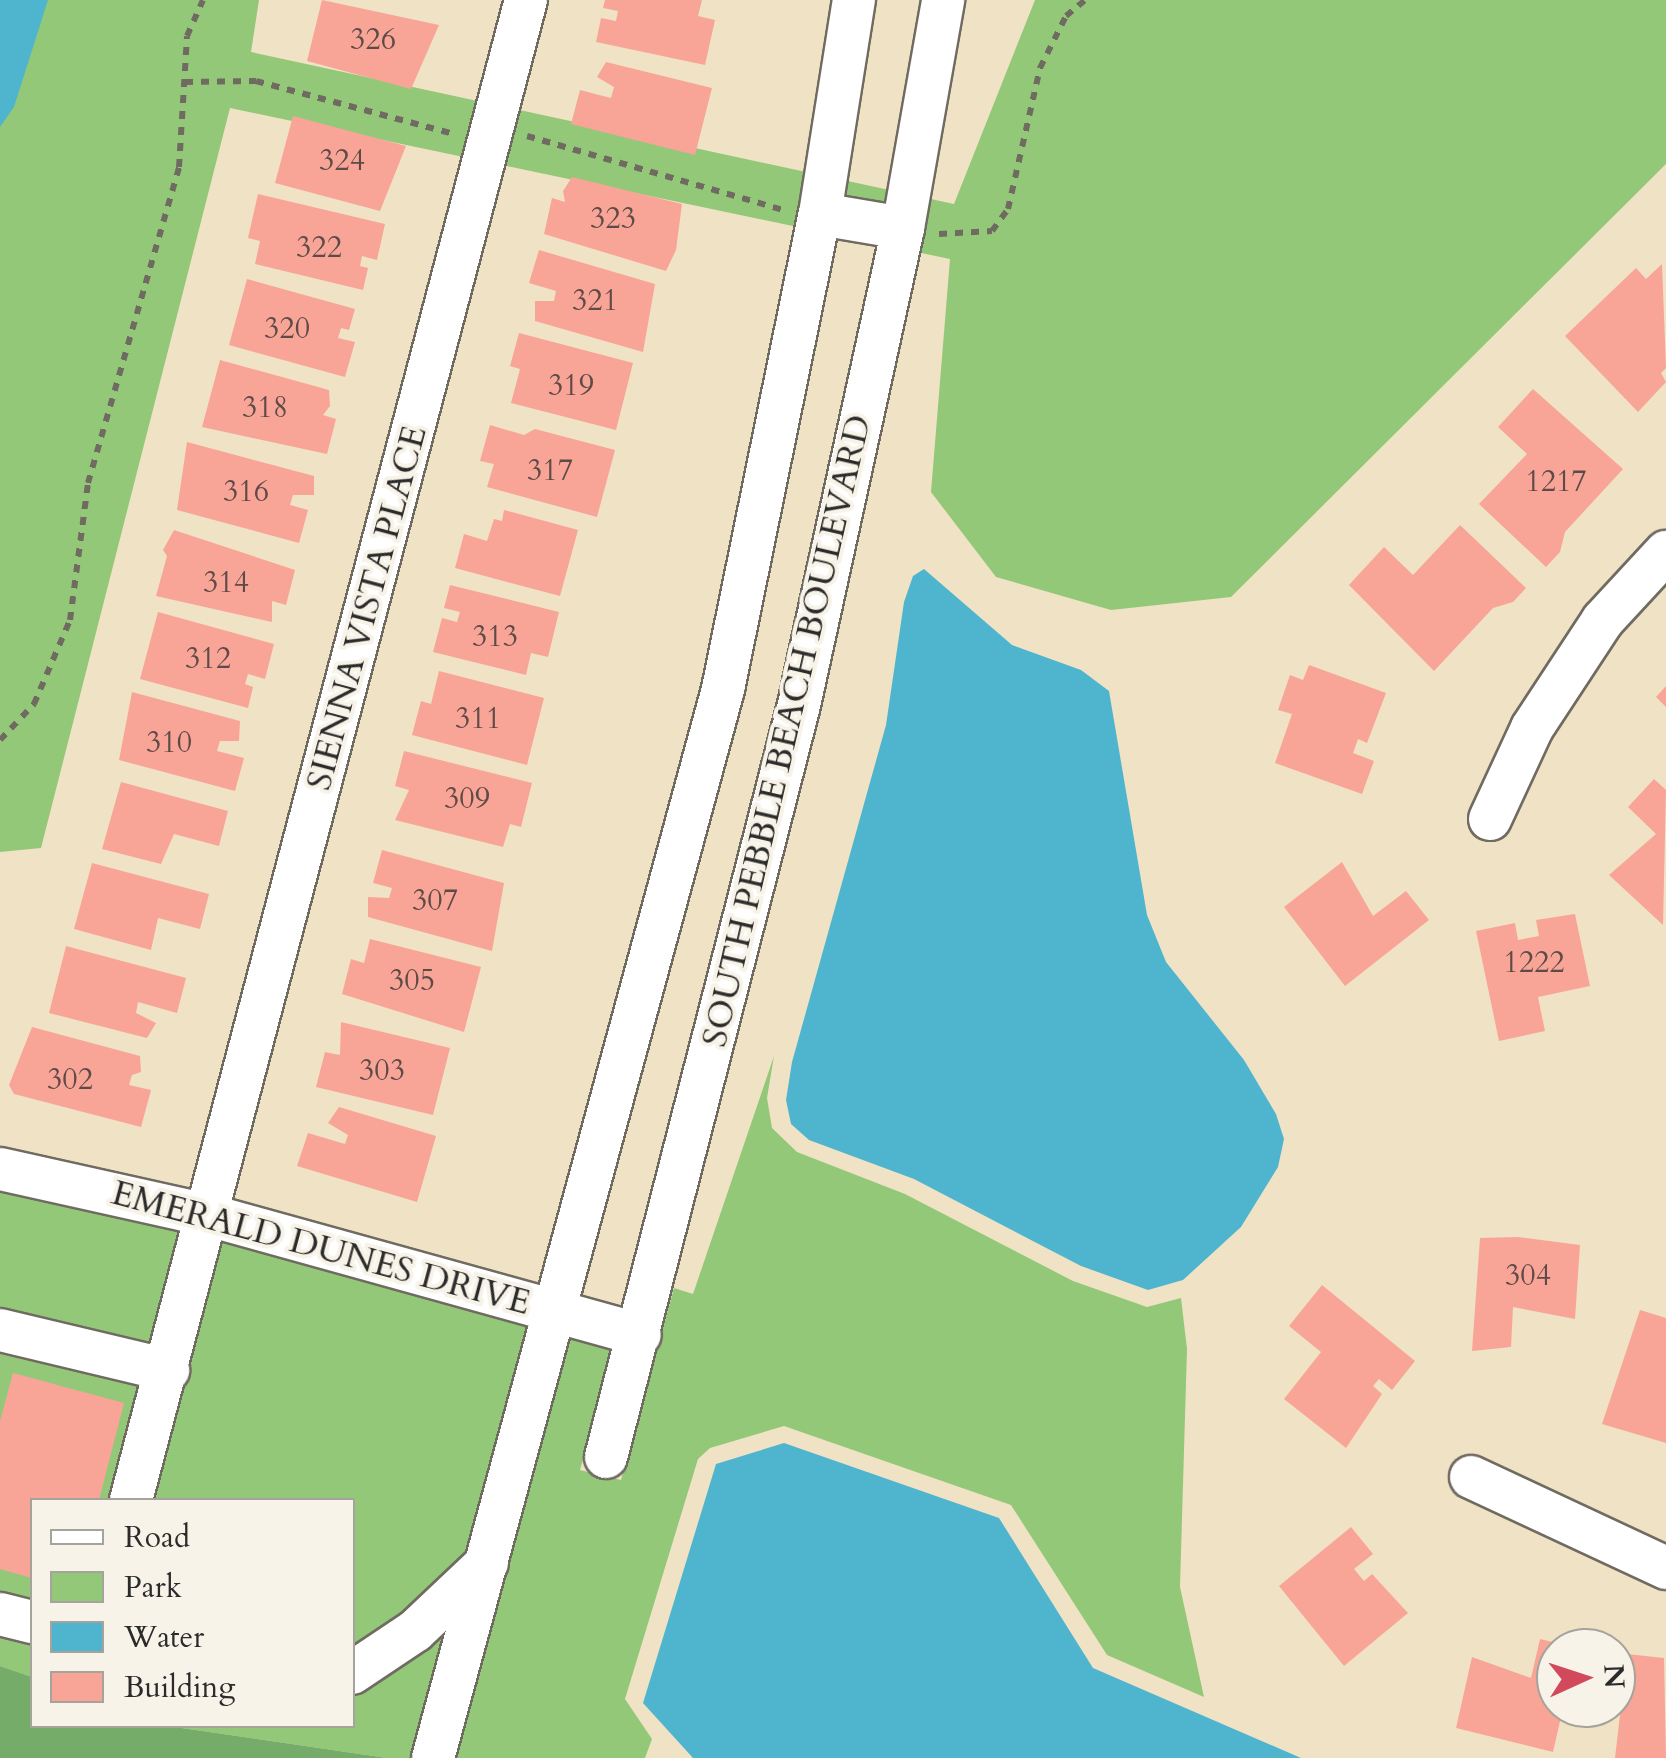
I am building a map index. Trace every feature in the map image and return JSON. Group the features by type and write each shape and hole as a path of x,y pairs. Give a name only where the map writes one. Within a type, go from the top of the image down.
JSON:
{"street":[{"name":"SIENNA VISTA PLACE","path":"132,1498 526,0"},
{"name":"SOUTH PEBBLE BEACH BOULEVARD","path":"434,1758 560,1311 723,689 820,214 854,0"},
{"name":"SOUTH PEBBLE BEACH BOULEVARD","path":"606,1456 799,706 903,228 943,0"},
{"path":"820,214 903,228"},
{"path":"1490,820 1532,728 1603,620 1666,552"},
{"name":"EMERALD DUNES DRIVE","path":"0,1169 208,1215 640,1335"},
{"path":"0,1330 168,1370"},
{"path":"1471,1477 1666,1568"},
{"path":"355,1672 415,1630 487,1563"},
{"path":"0,1614 30,1622"}],"path":[{"path":"0,740 34,704 70,620 88,483 178,167 187,36 203,0"},
{"path":"903,228 963,236 992,230 1015,189 1040,68 1066,16 1085,0"},
{"path":"185,82 256,81 462,134"},
{"path":"510,135 820,214"}],"green space":[{"path":"0,0 259,0 251,52 954,204 1035,0 1666,0 1666,164 1231,597 1111,610 996,577 931,492 950,259 230,108 41,848 0,852"},
{"path":"774,1056 767,1098 772,1128 797,1152 905,1194 1073,1281 1147,1307 1181,1298 1187,1349 1180,1587 1204,1697 1107,1655 1011,1505 784,1426 710,1448 698,1459 625,1699 652,1739 645,1758 387,1758 182,1728 355,1728 355,1498 30,1498 30,1676 0,1666 0,1189 202,1234 614,1348 580,1470 621,1480 674,1288 693,1294"},
{"path":"0,1666 30,1676 30,1728 182,1728 387,1758 0,1758"}],"water":[{"path":"0,0 48,0 14,107 0,127"},
{"path":"924,569 1012,645 1081,670 1109,691 1147,915 1166,962 1244,1060 1276,1114 1284,1139 1278,1167 1241,1227 1183,1280 1148,1290 1081,1266 914,1179 809,1140 791,1124 786,1100 792,1062 886,725 904,602 913,576"},
{"path":"784,1443 999,1518 1093,1668 1301,1758 693,1758 643,1703 716,1464"}],"building":[{"path":"322,0 439,25 411,89 307,61"},
{"path":"605,0 702,0 698,16 715,20 705,65 596,42 601,18 616,21 618,11 603,8"},
{"path":"606,62 712,88 695,155 571,124 580,90 611,98 614,87 597,77"},
{"path":"293,116 406,146 380,211 275,183"},
{"path":"572,177 682,204 676,250 666,271 544,234 552,198 565,202 563,191"},
{"path":"258,194 385,224 377,260 362,256 360,266 368,268 363,290 255,264 260,241 248,238"},
{"path":"539,250 655,284 643,352 535,321 535,301 554,301 556,291 529,283"},
{"path":"1662,264 1666,368 1661,373 1666,382 1638,412 1565,336 1636,268 1646,279"},
{"path":"247,279 355,309 349,330 341,328 338,338 355,342 345,377 229,345"},
{"path":"519,333 633,363 616,430 511,403 520,369 510,366"},
{"path":"220,360 329,390 330,406 323,415 336,419 327,454 202,427"},
{"path":"1533,389 1623,469 1565,532 1560,552 1546,567 1479,504 1527,454 1498,427"},
{"path":"490,425 524,435 535,429 615,450 597,517 487,487 494,464 480,461"},
{"path":"187,442 314,476 314,495 293,495 290,505 308,510 299,543 177,510"},
{"path":"504,510 578,530 560,596 455,568 464,534 487,541 494,519 502,521"},
{"path":"1460,525 1526,588 1513,602 1493,608 1434,671 1349,585 1384,547 1413,575"},
{"path":"174,530 295,570 286,605 272,601 272,622 156,596 167,556 163,550"},
{"path":"450,585 559,612 548,657 531,653 526,675 433,652 442,618 457,622 460,612 444,608"},
{"path":"158,612 274,644 265,679 248,674 245,684 253,687 248,708 140,679"},
{"path":"1309,665 1386,693 1367,743 1358,739 1353,753 1374,761 1362,794 1275,763 1292,714 1278,710 1290,675 1303,680"},
{"path":"439,671 544,698 527,765 412,735 421,701 431,704"},
{"path":"1666,686 1666,707 1656,697"},
{"path":"132,692 240,721 239,741 220,741 217,751 244,758 235,791 119,760"},
{"path":"404,751 532,783 521,827 510,824 503,847 395,820 409,790 395,786"},
{"path":"1654,779 1666,790 1663,925 1609,875 1656,834 1628,807"},
{"path":"121,782 228,811 219,846 174,834 161,864 102,849"},
{"path":"382,850 504,883 492,951 368,917 368,897 389,898 392,888 373,883"},
{"path":"1342,862 1373,916 1406,891 1429,920 1345,986 1284,907"},
{"path":"92,863 209,894 200,929 158,918 151,950 74,929"},
{"path":"1575,914 1590,986 1538,997 1545,1031 1499,1041 1476,931 1515,923 1518,940 1539,936 1536,920"},
{"path":"370,939 481,967 464,1032 342,994 351,959 364,963"},
{"path":"66,946 186,978 177,1013 138,1002 136,1013 156,1023 147,1038 49,1013"},
{"path":"341,1022 450,1048 433,1115 316,1087 325,1052 340,1055"},
{"path":"32,1027 140,1056 141,1072 132,1075 129,1085 151,1090 141,1127 14,1094 9,1085"},
{"path":"339,1107 436,1136 417,1202 297,1166 308,1133 345,1144 348,1135 328,1123"},
{"path":"1518,1237 1580,1245 1575,1319 1513,1307 1511,1347 1472,1351 1480,1238"},
{"path":"1322,1285 1415,1361 1392,1390 1379,1379 1373,1386 1382,1394 1346,1448 1284,1399 1321,1352 1289,1326"},
{"path":"1640,1310 1666,1318 1666,1443 1602,1424"},
{"path":"13,1373 124,1403 100,1498 30,1498 30,1577 0,1569 0,1421"},
{"path":"1351,1527 1373,1554 1354,1569 1364,1581 1372,1574 1408,1613 1344,1666 1279,1586"},
{"path":"1636,1655 1664,1658 1666,1758 1615,1758 1618,1728 1636,1728"},
{"path":"1536,1656 1536,1728 1558,1728 1553,1752 1456,1728 1472,1657 1531,1678"}]}
